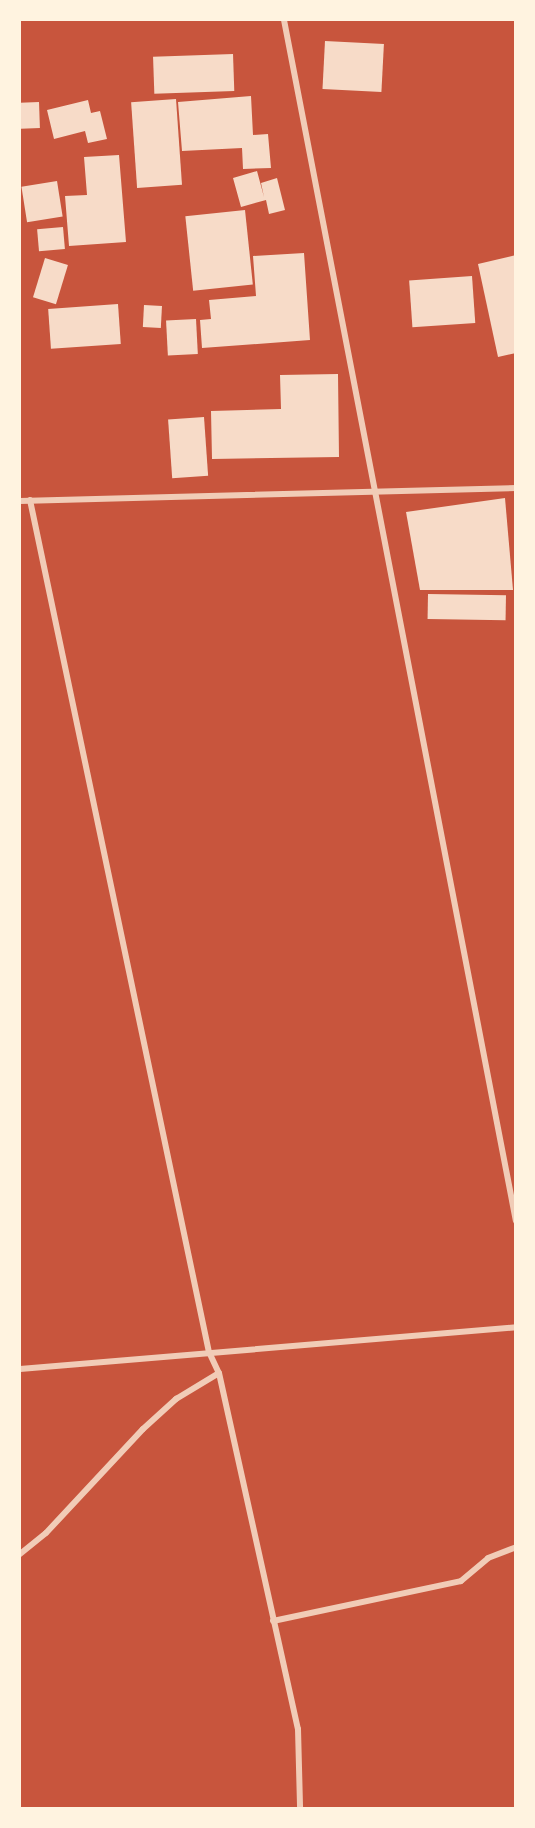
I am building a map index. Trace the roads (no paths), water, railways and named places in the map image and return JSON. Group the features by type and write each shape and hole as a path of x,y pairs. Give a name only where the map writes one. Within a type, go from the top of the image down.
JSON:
{"street":[{"path":"284,20 516,1221"},
{"path":"20,501 516,488"},
{"path":"30,500 209,1352 219,1373 298,1729 300,1809"},
{"path":"20,1369 516,1327"},
{"path":"20,1554 46,1533 143,1429 176,1399 219,1373"},
{"path":"273,1621 461,1581 488,1558 516,1547"}]}
